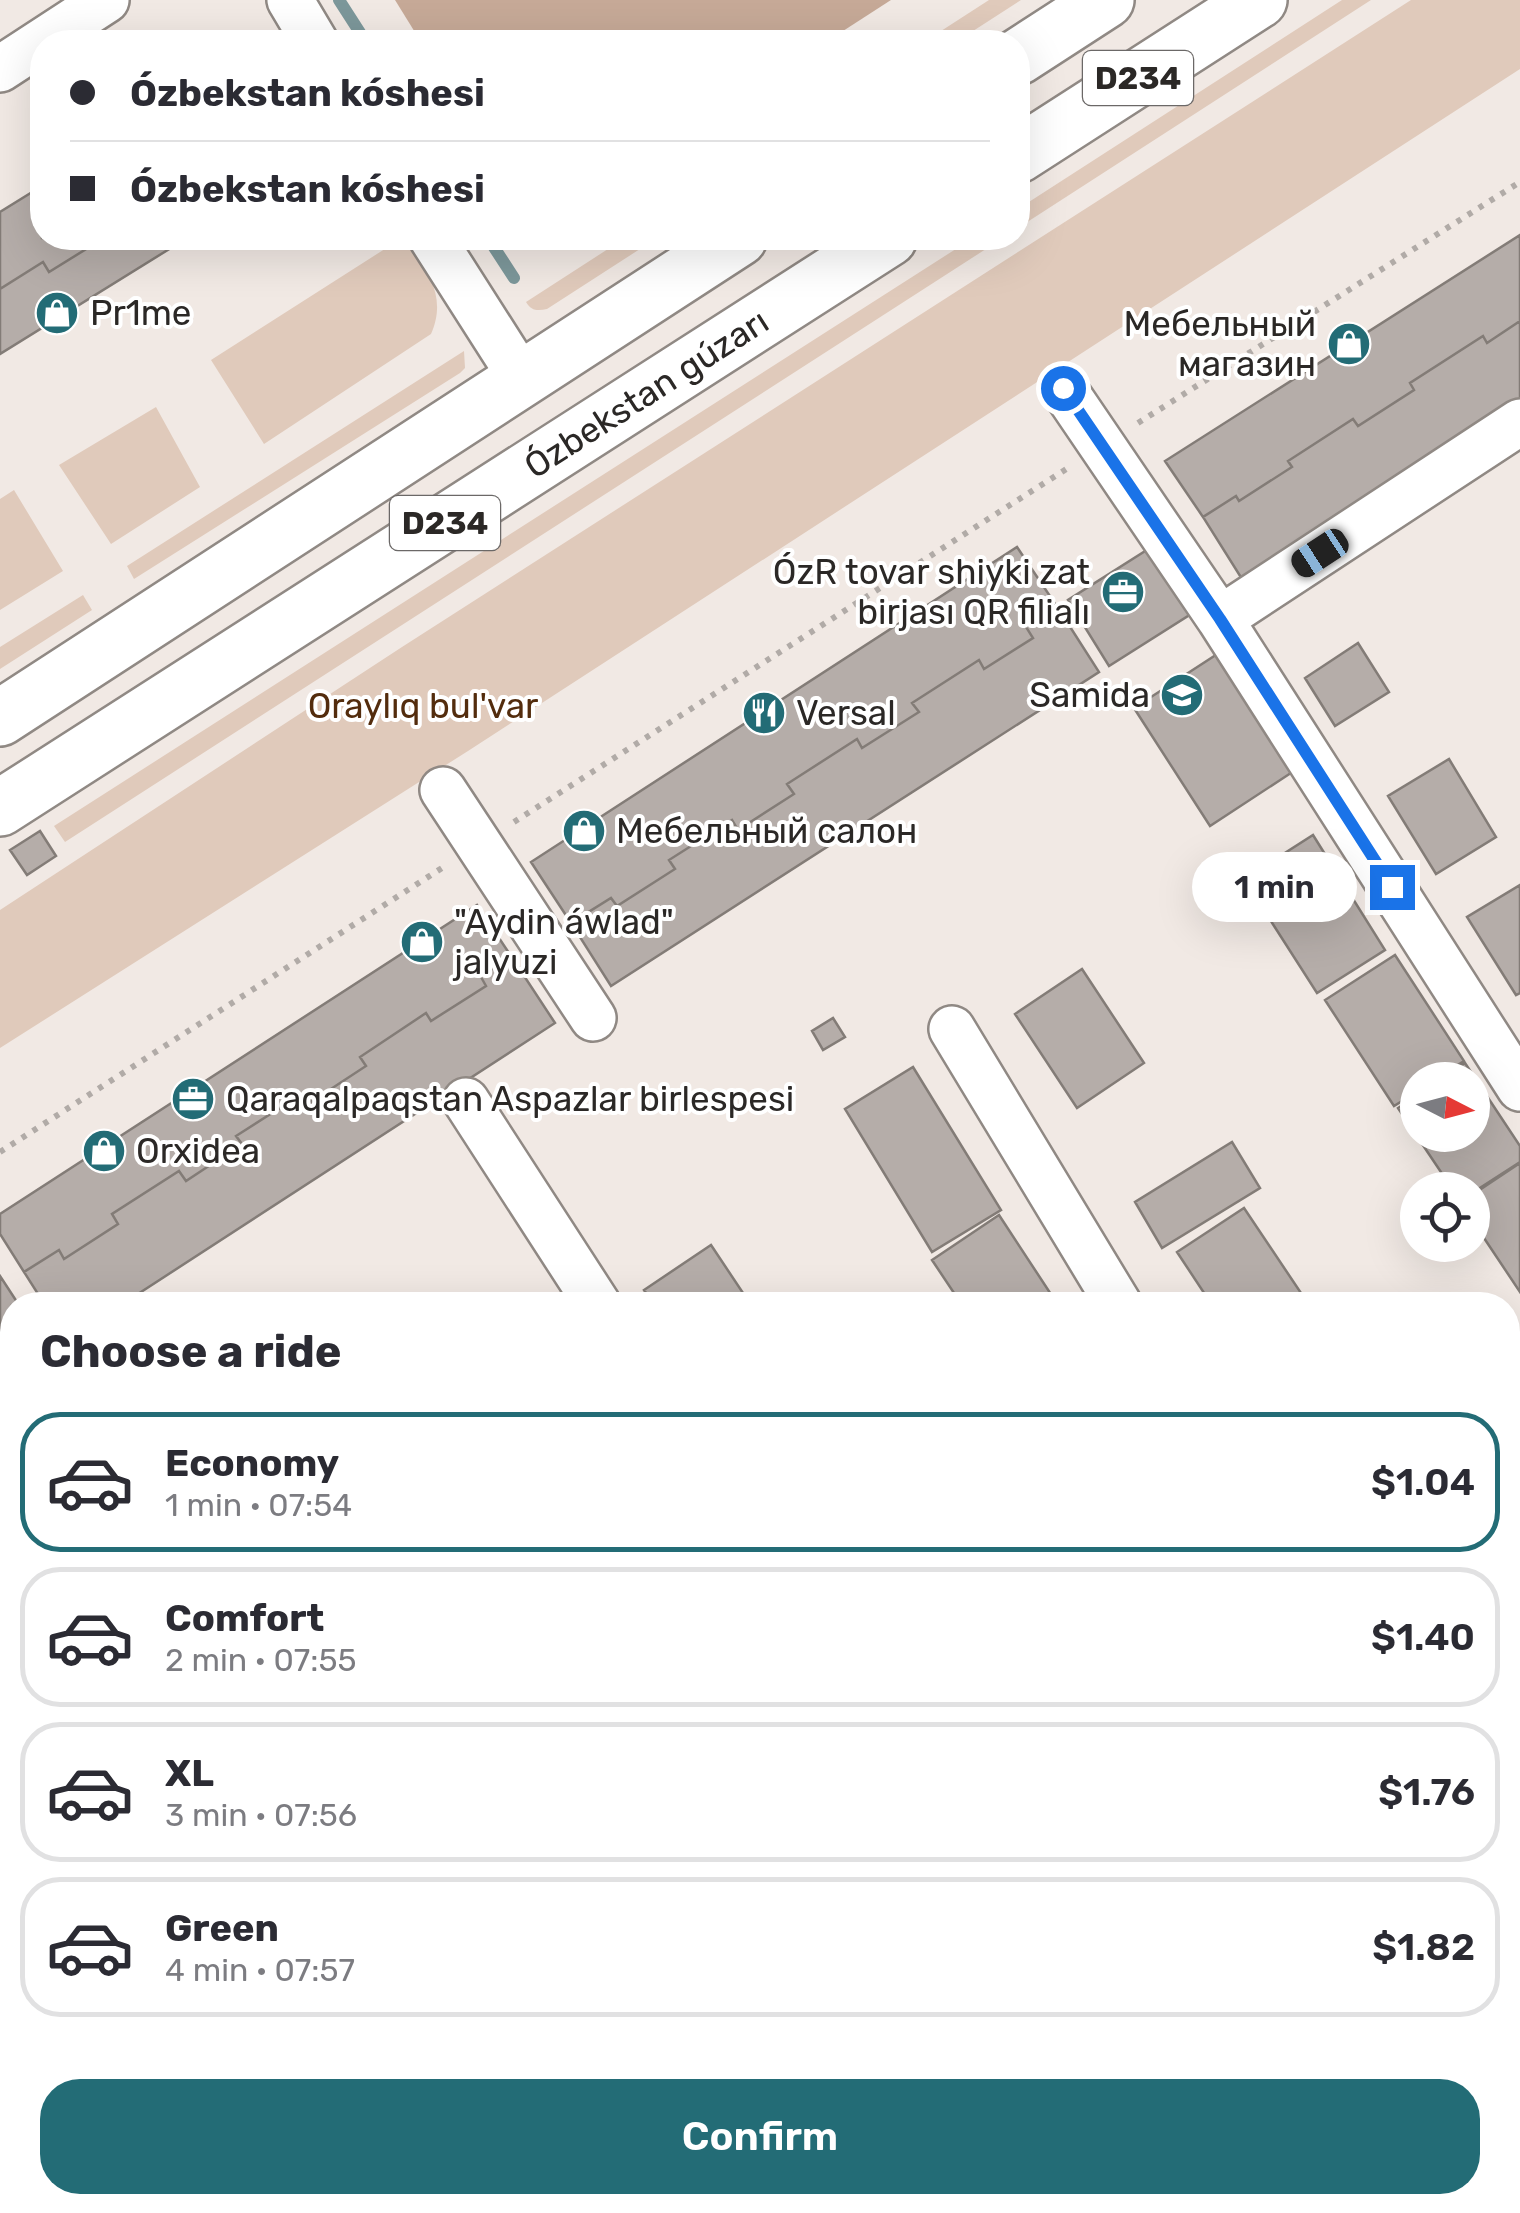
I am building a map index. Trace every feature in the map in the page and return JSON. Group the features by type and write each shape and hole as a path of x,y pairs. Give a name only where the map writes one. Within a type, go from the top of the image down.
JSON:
{"main road":[{"name":"D234","path":"1030,48 1106,0"},
{"name":"D234","path":"1030,147 1260,0"},
{"name":"D234","path":"0,718 721,250"},
{"name":"Ózbekstan gúzarı","path":"0,808 871,250"}],"street":[{"path":"60,30 106,0"},
{"path":"290,0 309,30"},
{"path":"0,69 30,49"},
{"path":"440,250 522,379"},
{"path":"1063,388 1220,619 1520,1088"},
{"path":"1220,619 1520,422"},
{"path":"442,790 593,1018"},
{"path":"952,1029 1112,1292"},
{"path":"466,1101 590,1292"}],"path":[{"path":"0,1152 1520,182"}],"green space":[{"path":"989,0 1021,0 975,30 943,30"},
{"path":"1342,0 1371,0 1030,220 1030,201"},
{"name":"Oraylıq bul'var","path":"1411,0 1520,0 1520,69 468,751 0,1048 0,910 1021,250 1030,250 1030,244"},
{"path":"383,250 414,250 436,295 436,320 431,334 264,444 211,360"},
{"path":"606,250 638,250 547,309 535,310 526,302"},
{"path":"954,250 984,250 65,842 54,826"},
{"path":"464,351 465,368 460,373 134,579 127,566"},
{"path":"156,407 200,487 111,544 59,465"},
{"path":"14,490 63,571 0,610 0,499"},
{"path":"83,595 92,610 0,669 0,647"}],"shaded area":[{"path":"395,0 891,0 845,30 414,30"}],"building":[{"path":"30,193 30,250 85,250 49,272 43,262 0,289 0,212"},
{"path":"1520,235 1520,321 1487,343 1483,336 1410,383 1414,390 1358,426 1353,419 1288,461 1292,467 1239,501 1236,496 1203,517 1165,461"},
{"path":"85,250 168,250 0,354 0,289 43,262 49,272"},
{"path":"1520,321 1520,400 1242,579 1203,517 1236,496 1239,501 1292,467 1288,461 1353,419 1358,426 1414,390 1410,383 1483,336 1487,343"},
{"path":"1017,547 1058,608 1026,627 1033,638 984,669 979,660 912,703 919,712 862,748 857,739 787,784 794,794 738,830 732,820 669,860 675,869 617,906 611,898 571,923 531,862"},
{"path":"1150,548 1191,614 1109,666 1068,600"},
{"path":"1058,608 1099,672 611,986 571,923 611,898 617,906 675,869 669,860 732,820 738,830 794,794 787,784 857,739 862,748 919,712 912,703 979,660 984,669 1033,638 1026,627"},
{"path":"1358,643 1389,692 1335,726 1305,678"},
{"path":"1222,651 1297,769 1210,826 1134,708"},
{"path":"1449,759 1496,837 1436,874 1388,796"},
{"path":"40,831 56,856 27,875 10,850"},
{"path":"1313,835 1385,950 1317,993 1244,879"},
{"path":"1520,885 1520,993 1516,995 1467,917"},
{"path":"477,905 511,956 481,977 486,986 431,1021 426,1013 360,1057 366,1066 311,1102 305,1092 236,1136 242,1144 186,1181 179,1171 112,1214 118,1224 64,1259 59,1250 24,1272 0,1234 0,1214"},
{"path":"1395,955 1464,1061 1400,1062 1400,1102 1394,1106 1325,1000"},
{"path":"511,956 555,1023 141,1292 37,1292 24,1272 59,1250 64,1259 118,1224 112,1214 179,1171 186,1181 242,1144 236,1136 305,1092 311,1102 366,1066 360,1057 426,1013 431,1021 486,986 481,977"},
{"path":"1082,969 1144,1063 1077,1108 1015,1014"},
{"path":"833,1018 845,1037 823,1050 812,1031"},
{"path":"913,1067 1001,1210 932,1252 845,1109"},
{"path":"1490,1101 1520,1146 1520,1162 1490,1181 1490,1172 1441,1172 1428,1152 1490,1152"},
{"path":"1232,1142 1260,1188 1162,1248 1135,1202"},
{"path":"1520,1163 1520,1292 1490,1247 1490,1183"},
{"path":"1244,1208 1300,1292 1203,1292 1177,1252"},
{"path":"999,1215 1049,1292 953,1292 932,1260"},
{"path":"711,1245 742,1292 645,1292"},
{"path":"0,1276 10,1292 0,1292"}],"waterway":[{"path":"339,0 358,30"},
{"path":"496,250 514,278"}],"place":[{"name":"Pr1me","path":"57,313"},
{"name":"Мебельный магазин","path":"1349,344"},
{"name":"ÓzR tovar shiyki zat birjası QR filialı","path":"1123,592"},
{"name":"Samida","path":"1182,695"},
{"name":"Versal","path":"764,713"},
{"name":"Мебельный салон","path":"584,831"},
{"name":"\"Aydin áwlad\" jalyuzi","path":"422,942"},
{"name":"Qaraqalpaqstan Aspazlar birlespesi","path":"193,1099"},
{"name":"Orxidea","path":"104,1151"}],"route":[{"path":"1063,388 1220,619 1392,887"}]}
